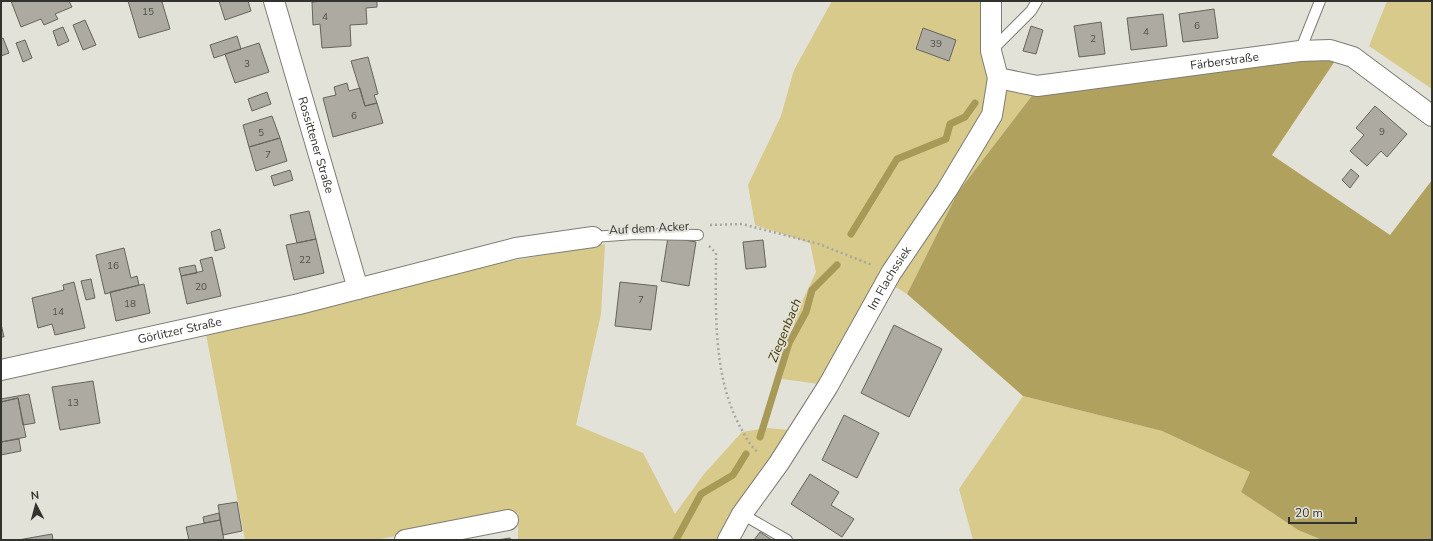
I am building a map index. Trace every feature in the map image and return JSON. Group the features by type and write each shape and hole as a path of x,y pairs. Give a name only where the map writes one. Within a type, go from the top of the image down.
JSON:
{"street":[{"name":"Rossittener Straße","path":"274,1 358,289"},
{"name":"Im Flachssiek","path":"728,540 742,514 779,463 828,386 891,273 947,190 992,115 998,78 991,51 990,1"},
{"name":"Färberstraße","path":"998,78 1037,86 1300,51 1330,50 1353,57 1432,116"},
{"name":"Auf dem Acker","path":"358,289 516,248 593,237"},
{"name":"Görlitzer Straße","path":"1,370 299,304 358,289"},
{"path":"405,540 508,520"}],"lane":[{"path":"991,51 1031,11 1037,1"},
{"path":"1300,51 1320,1"},
{"path":"593,237 700,230"},
{"path":"742,514 787,540"}],"path":[{"name":"Auf dem Acker","path":"700,230 742,224 819,244 891,273"},
{"path":"700,230 716,253 717,340 727,394 735,419 757,452 779,463"}],"shaded area":[{"path":"832,1 998,1 1002,76 1038,88 958,192 907,294 884,280 826,385 782,379 797,312 816,272 810,243 755,225 748,185 781,116 794,70"},
{"path":"1387,1 1432,1 1432,89 1369,46"},
{"path":"1309,54 1337,58 1272,155 1390,235 1432,180 1432,540 1322,540 1298,530 1241,492 1250,472 1162,431 1023,396 907,294 958,192 1038,88"},
{"path":"605,244 601,314 576,425 643,453 675,514 704,474 742,432 768,428 799,431 725,540 518,540 518,513 375,540 245,540 206,334 450,272"},
{"path":"1023,396 1162,431 1250,472 1241,492 1298,530 1322,540 973,540 959,489"}],"building":[{"path":"11,1 69,1 72,7 55,14 58,19 44,25 41,19 21,27"},
{"path":"128,1 165,1 162,2 170,29 139,38"},
{"path":"219,1 248,1 251,11 225,20"},
{"path":"377,1 377,7 366,8 367,24 350,25 351,46 322,48 320,24 313,25 312,2"},
{"path":"1214,9 1218,38 1183,42 1179,14"},
{"path":"1163,14 1167,46 1131,50 1127,18"},
{"path":"85,20 96,45 83,50 73,25"},
{"path":"1101,22 1105,54 1079,57 1074,26"},
{"path":"1031,26 1043,30 1036,54 1023,51"},
{"path":"63,27 69,41 58,46 53,31"},
{"path":"923,28 956,40 949,61 916,49"},
{"path":"237,36 241,49 214,58 210,45"},
{"path":"3,38 9,53 1,56 1,39"},
{"path":"25,40 32,58 23,62 16,43"},
{"path":"259,43 269,72 235,83 225,54"},
{"path":"368,57 378,94 374,95 377,103 365,106 351,61"},
{"path":"347,83 349,91 360,88 365,106 377,103 383,123 333,137 323,98 336,95 334,87"},
{"path":"267,92 271,104 252,111 248,99"},
{"path":"1375,106 1407,134 1387,157 1381,151 1367,166 1350,151 1364,135 1356,128"},
{"path":"272,116 280,138 249,147 243,125"},
{"path":"280,138 287,161 256,171 249,147"},
{"path":"1351,169 1359,176 1350,188 1342,180"},
{"path":"290,170 293,180 274,186 271,176"},
{"path":"309,211 316,239 297,243 290,215"},
{"path":"220,229 225,248 215,251 211,232"},
{"path":"668,237 696,242 689,286 661,281"},
{"path":"316,239 324,273 294,280 286,245"},
{"path":"763,240 766,267 746,269 743,242"},
{"path":"124,248 131,278 137,276 139,285 105,294 96,255"},
{"path":"212,257 221,296 187,304 181,276 203,271 200,260"},
{"path":"195,265 197,273 181,276 179,268"},
{"path":"91,279 95,298 86,300 81,281"},
{"path":"74,282 85,328 55,335 52,324 38,328 32,298 64,290 63,285"},
{"path":"620,282 657,286 651,330 615,326"},
{"path":"144,284 150,313 116,321 110,292"},
{"path":"1,324 4,337 1,337"},
{"path":"894,325 942,349 909,417 861,393"},
{"path":"93,381 100,423 60,430 52,387"},
{"path":"29,394 35,423 23,425 18,398 1,402 1,399"},
{"path":"18,398 26,437 1,442 1,402"},
{"path":"844,415 879,433 857,478 822,460"},
{"path":"19,439 21,451 1,455 1,442"},
{"path":"810,474 839,492 831,505 854,519 842,537 791,504"},
{"path":"237,502 242,531 223,535 218,505"},
{"path":"219,513 220,520 204,523 203,517"},
{"path":"220,520 224,540 189,540 186,527"},
{"path":"760,532 772,540 754,540"},
{"path":"52,534 53,540 18,540"},
{"path":"510,538 511,540 497,540"}],"waterway":[{"name":"Ziegenbach","path":"851,234 897,159 946,139 950,124 965,117 975,103"},
{"name":"Ziegenbach","path":"760,437 789,343 806,312 812,290 837,265"},
{"name":"Ziegenbach","path":"676,540 701,494 733,475 746,454"}]}
